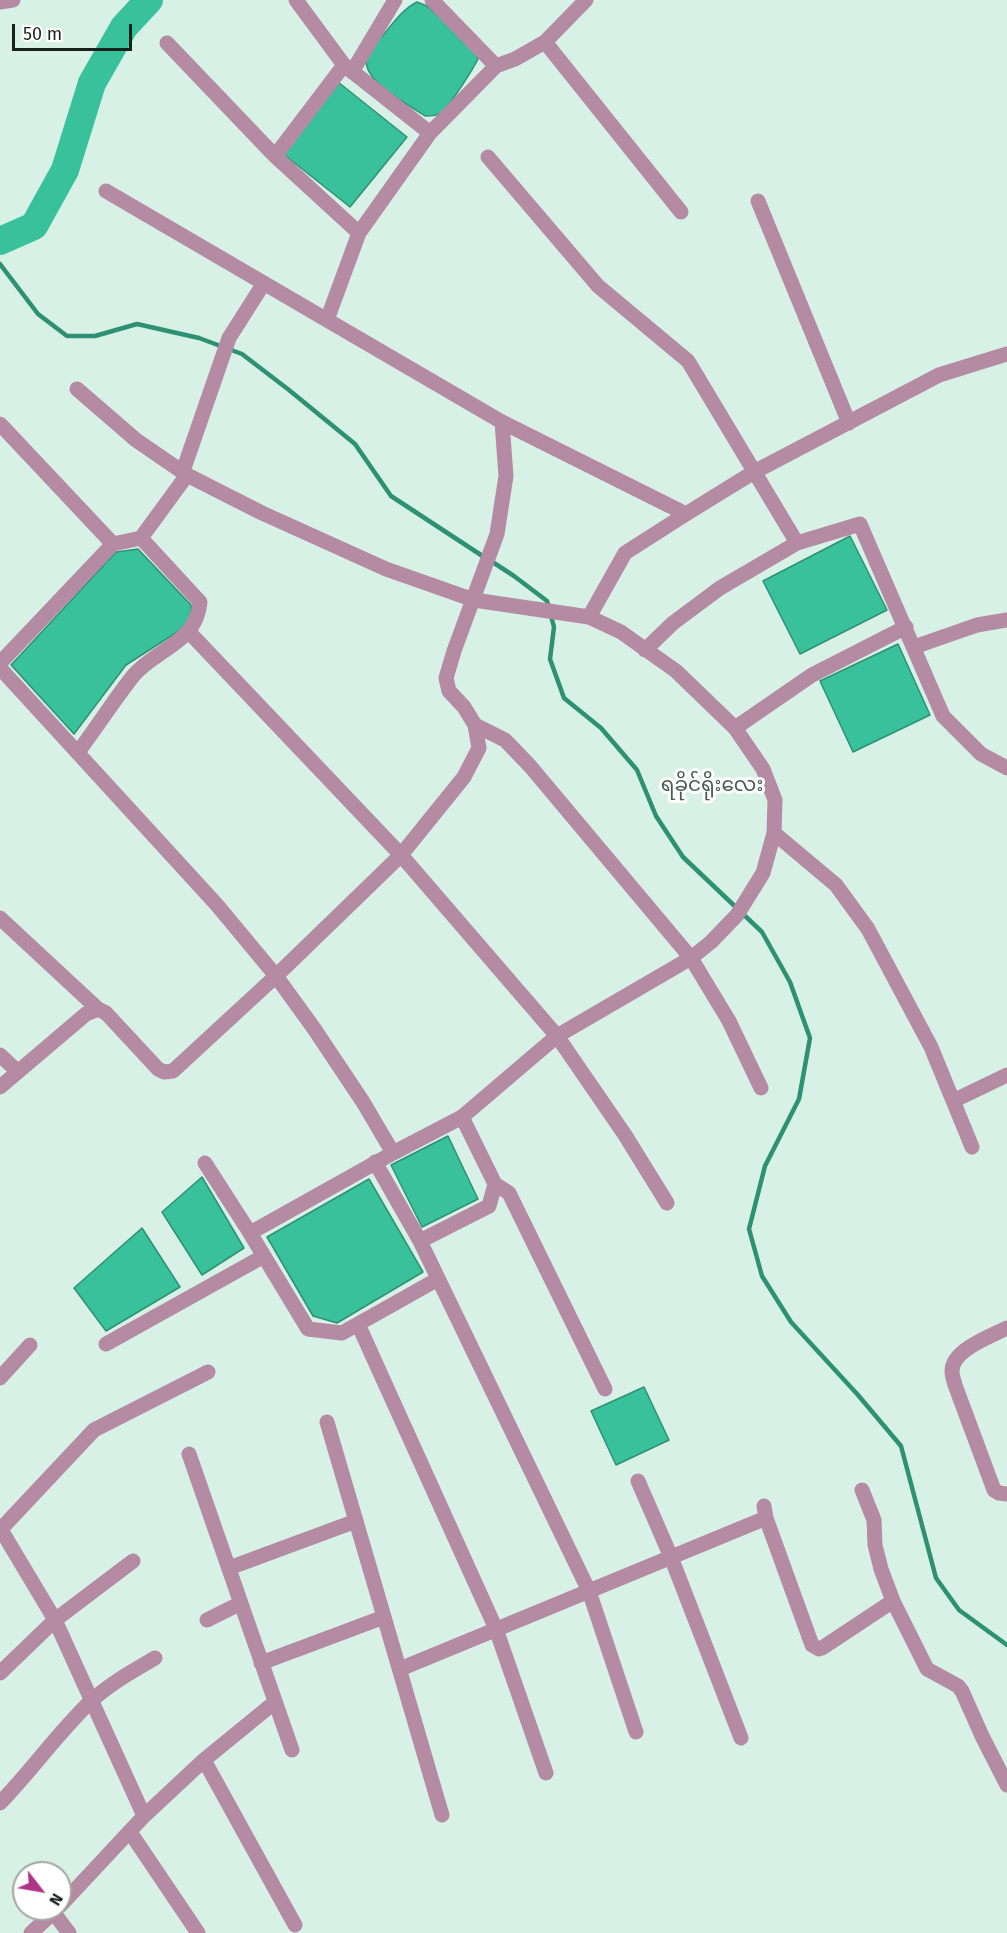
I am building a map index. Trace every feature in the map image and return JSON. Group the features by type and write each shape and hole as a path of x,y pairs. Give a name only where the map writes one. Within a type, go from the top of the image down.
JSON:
{"street":[{"path":"0,2 13,0"},
{"path":"296,0 348,69 430,133"},
{"path":"275,156 348,69 395,0"},
{"path":"432,0 496,66"},
{"path":"327,320 359,232 430,133 496,66 515,59 545,42 586,0"},
{"path":"545,42 681,212"},
{"path":"167,43 275,156 359,232"},
{"path":"488,157 598,286 688,361 797,543"},
{"path":"106,191 502,422 686,514"},
{"path":"758,201 849,423"},
{"path":"0,663 113,544 141,538 185,473 221,357 229,338 264,283"},
{"path":"589,617 625,553 686,514 754,472 939,375 1007,354"},
{"path":"77,389 136,440 185,473 262,513 386,570 474,600 589,617 621,633 676,671 735,729 763,769 775,800 774,833 763,873 737,915 711,942 691,958 557,1035 462,1117 375,1162 250,1233"},
{"path":"0,918 98,1009 106,1013 158,1069 164,1072 172,1071 276,976 401,855 464,777 479,748 475,725 464,707 449,691 446,678 497,534 506,476 502,422"},
{"path":"0,424 113,544"},
{"path":"645,650 673,623 720,588 797,543 860,524 943,716 981,754 1007,768"},
{"path":"78,752 135,673 189,632 199,612 200,602 141,538"},
{"path":"914,647 976,625 1007,620"},
{"path":"735,729 812,675 906,627"},
{"path":"189,632 401,855 557,1035 625,1135 667,1203"},
{"path":"0,668 217,905 276,976 363,1102 393,1153"},
{"path":"475,725 505,740 530,766 691,958 729,1020 761,1088"},
{"path":"774,833 836,885 868,929 931,1047 972,1147"},
{"path":"0,1087 86,1014 98,1009"},
{"path":"0,1055 17,1071"},
{"path":"953,1101 1007,1075"},
{"path":"462,1117 495,1184 509,1193 605,1389"},
{"path":"375,1162 420,1241 589,1591 636,1732"},
{"path":"205,1163 308,1329 342,1333 438,1279"},
{"path":"420,1241 489,1206 495,1184"},
{"path":"106,1344 264,1256"},
{"path":"358,1324 496,1629 546,1773"},
{"path":"1007,1328 964,1350 956,1358 952,1369 955,1385 994,1490 1007,1494"},
{"path":"0,1378 30,1345"},
{"path":"144,1816 55,1620 0,1529 94,1430 208,1372"},
{"path":"327,1422 442,1815"},
{"path":"189,1454 292,1750"},
{"path":"638,1481 671,1557 741,1738"},
{"path":"862,1490 874,1520 881,1569 893,1600 927,1669 958,1686 962,1691 1007,1785"},
{"path":"399,1669 671,1557 765,1512 812,1645 822,1648 893,1600"},
{"path":"228,1568 356,1521"},
{"path":"0,1673 55,1620 133,1561"},
{"path":"207,1620 241,1603"},
{"path":"261,1663 384,1617"},
{"path":"0,1803 62,1730 92,1701 113,1684 155,1658"},
{"path":"72,1893 144,1816 204,1760 275,1702"},
{"path":"204,1760 295,1925"},
{"path":"130,1832 198,1933"},
{"path":"31,1933 44,1921"}],"shaded area":[{"path":"417,2 427,6 475,50 478,59 447,107 441,113 432,116 425,116 397,98 377,82 366,65 367,56 372,47 403,12"},
{"path":"338,82 407,137 350,207 282,153"},
{"path":"850,536 887,610 800,654 763,581"},
{"path":"138,549 191,605 192,613 185,627 126,665 74,734 11,665 116,552"},
{"path":"898,644 930,715 853,752 820,681"},
{"path":"448,1136 478,1199 422,1227 391,1165"},
{"path":"202,1177 244,1248 202,1275 162,1212"},
{"path":"369,1179 423,1272 337,1323 313,1316 267,1237"},
{"path":"142,1228 180,1287 106,1331 74,1288"},
{"path":"644,1387 669,1440 616,1465 591,1411"}],"waterway":[{"path":"0,241 34,226 65,170 92,83 124,27 149,0"},
{"path":"0,264 38,314 67,336 95,336 137,324 199,338 242,354 355,444 391,496 484,557"},
{"path":"491,561 547,601 554,627 550,659 564,698 601,728 637,770 656,816 683,857 762,932 790,982 810,1038 799,1099 765,1166 749,1229 762,1276 791,1322 901,1446 936,1578 959,1610 1007,1645"}],"district":[{"name":"ရခိုင်ရိုးလေး","path":"712,785"}]}
